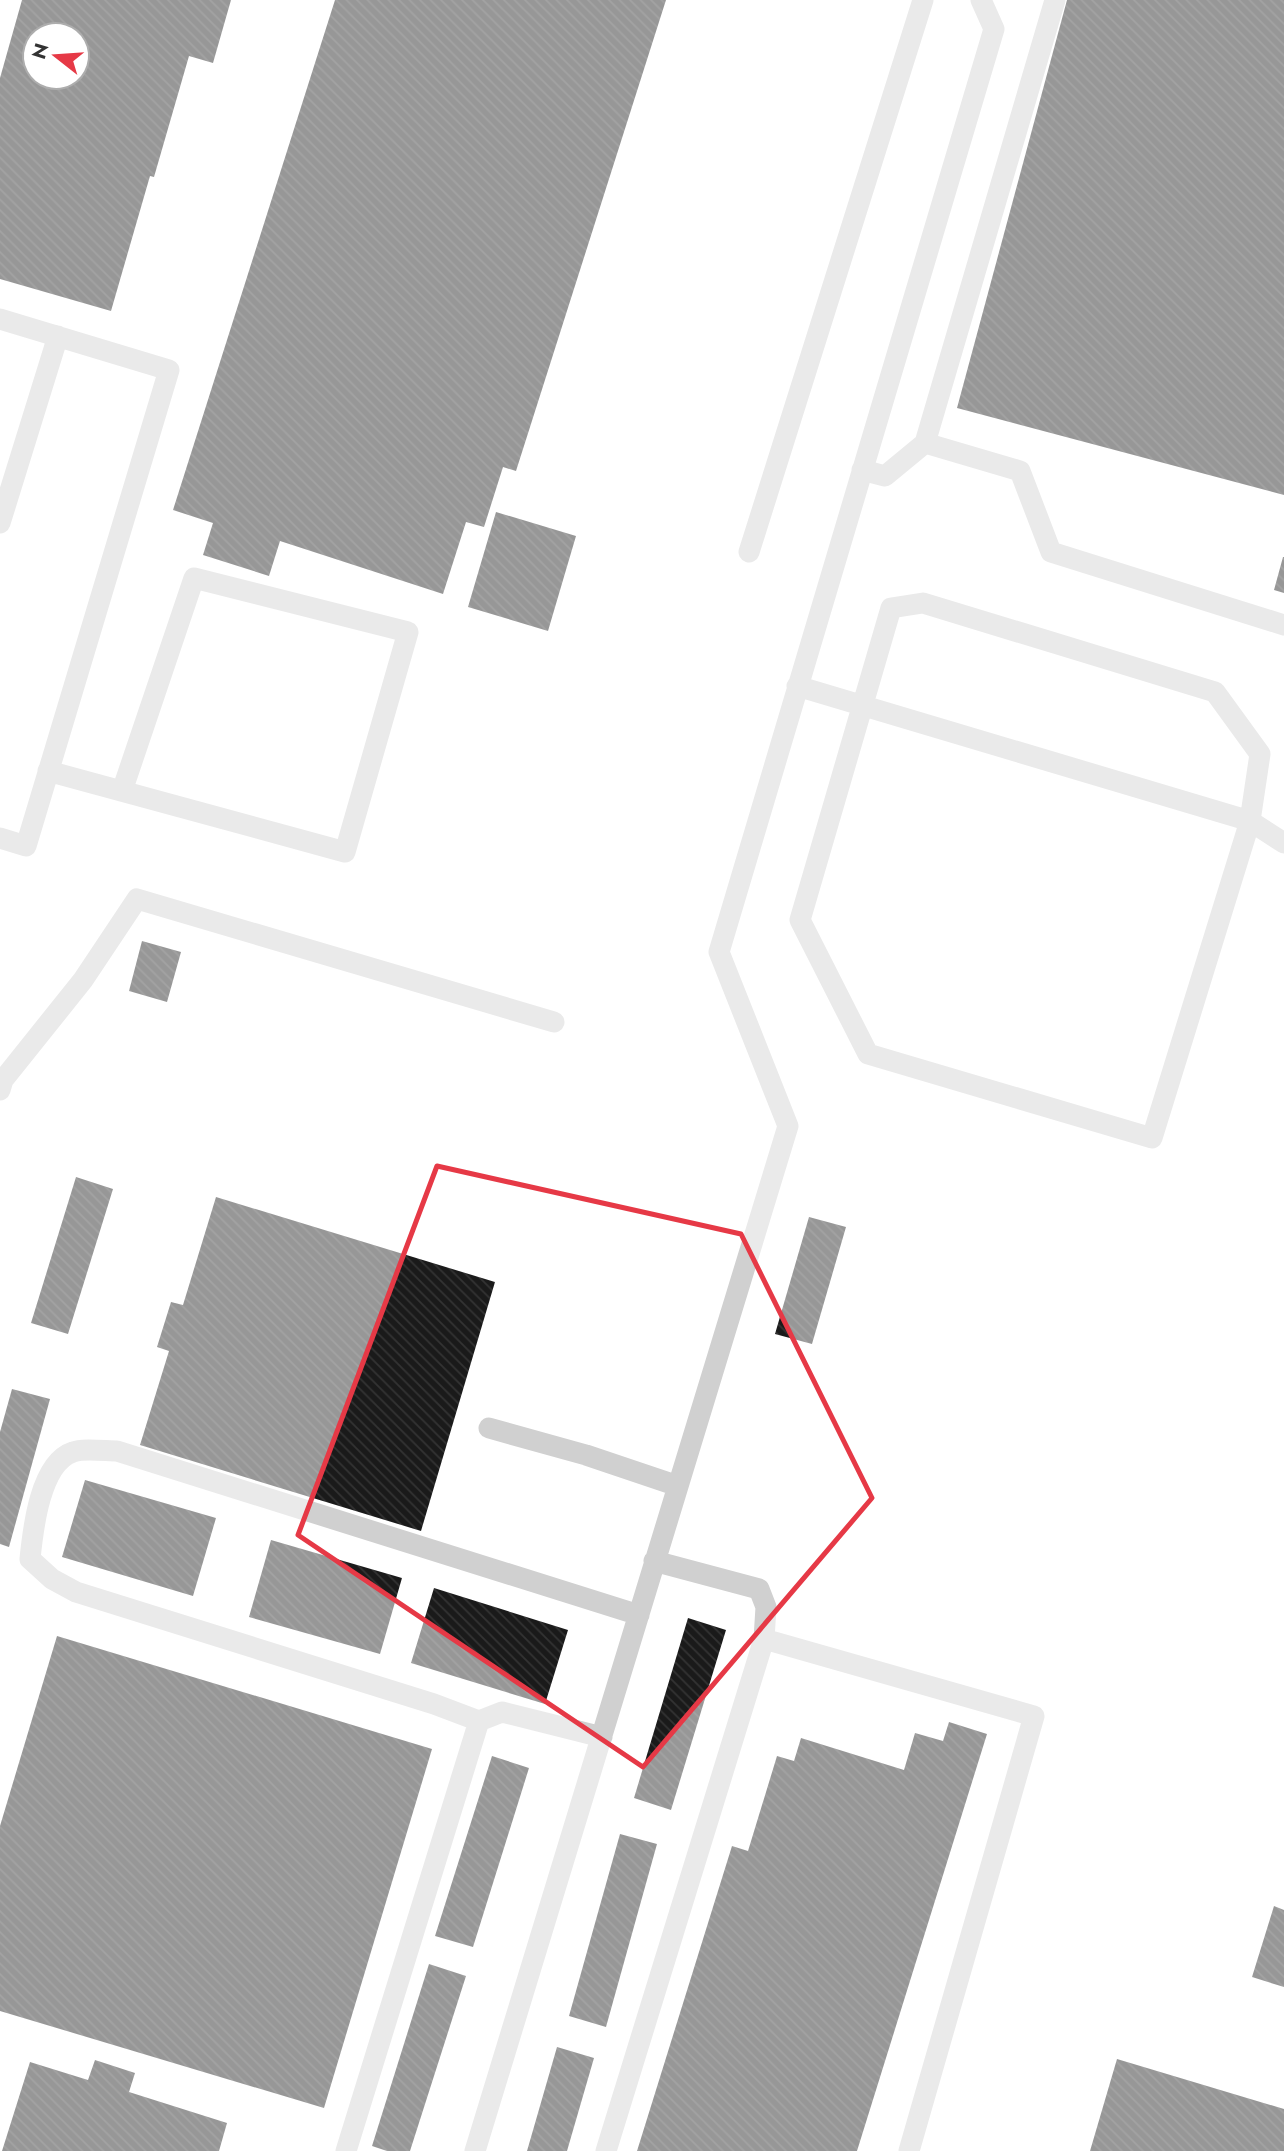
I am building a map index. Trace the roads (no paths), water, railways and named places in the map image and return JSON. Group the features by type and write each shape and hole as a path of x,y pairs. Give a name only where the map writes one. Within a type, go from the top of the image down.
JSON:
{"lane":[{"path":"749,552 923,0"},
{"path":"475,2151 788,1126 719,952 994,30 981,0"},
{"path":"862,470 885,476 925,443 1055,0"},
{"path":"0,319 169,370 26,846 0,838"},
{"path":"0,523 58,337"},
{"path":"925,443 1020,471 1051,552 1284,625"},
{"path":"48,771 345,852 408,632 194,578 122,791"},
{"path":"923,603 1214,692 1260,754 1250,821 1153,1139 868,1054 800,920 891,608 923,603"},
{"path":"797,686 1250,821 1284,844"},
{"path":"0,1090 3,1080 83,980 137,899 554,1022"},
{"path":"489,1428 586,1455 678,1486"},
{"path":"602,1737 502,1713 479,1721 434,1704 76,1592 52,1579 30,1559 34,1522 51,1468 73,1451 117,1451 639,1615"},
{"path":"606,2151 764,1639 766,1607 759,1589 654,1560"},
{"path":"764,1639 1034,1716 909,2151"},
{"path":"346,2151 479,1721"}]}
